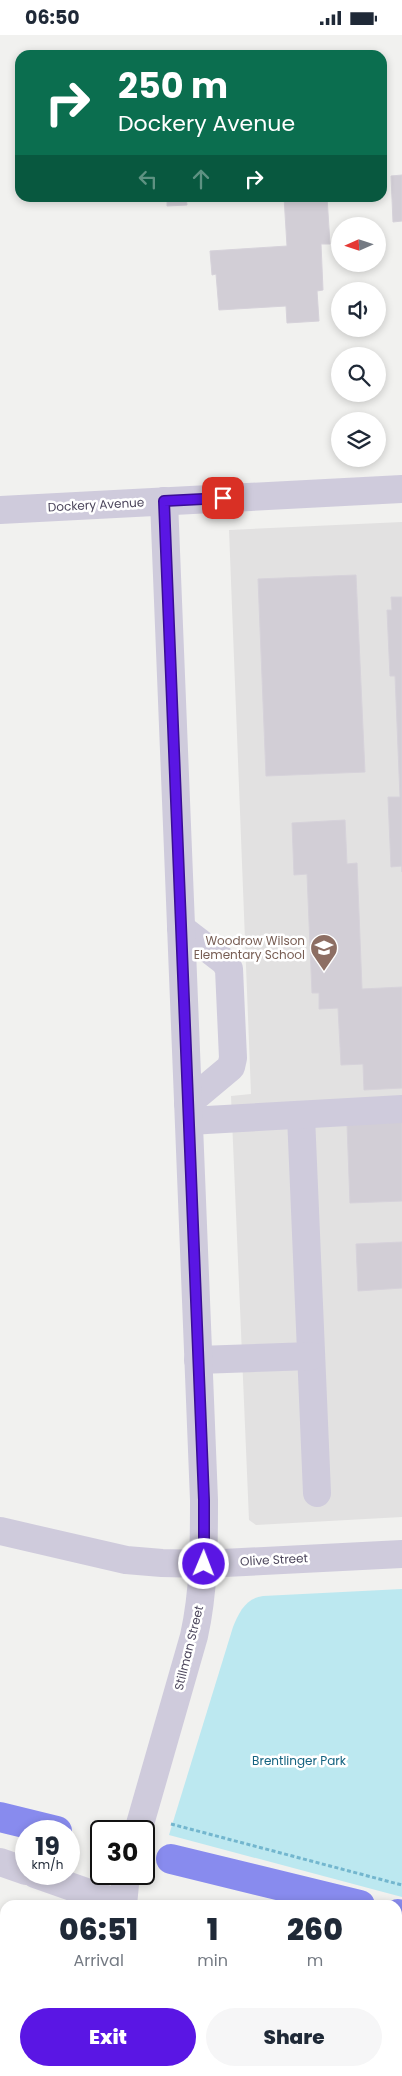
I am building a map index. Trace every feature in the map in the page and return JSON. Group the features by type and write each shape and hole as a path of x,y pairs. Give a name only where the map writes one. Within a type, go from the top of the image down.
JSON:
{"street":[{"name":"Dockery Avenue","path":"0,510 402,489"},
{"name":"Stillman Street","path":"141,1820 194,1636 199,1613 204,1564 204,1500 164,501"},
{"path":"181,928 225,962 231,978 233,1058 231,1067 188,1112"},
{"path":"188,1112 301,1115 402,1109"},
{"path":"301,1115 317,1493"},
{"path":"198,1360 311,1356"},
{"name":"Olive Street","path":"0,1531 126,1560 204,1564 402,1554"},
{"path":"66,1885 109,1900"},
{"path":"123,1900 125,1885"}],"path":[{"path":"171,1824 402,1885"}],"shaded area":[{"name":"Woodrow Wilson Elementary School","path":"402,522 402,1517 256,1525 249,1520 231,1096 251,1094 229,530"}],"green space":[{"name":"Brentlinger Park","path":"402,1589 402,1897 169,1835 233,1627 244,1607 257,1597 263,1596"}],"building":[{"path":"402,175 402,221 393,222 391,176"},
{"path":"167,202 187,202 187,205 167,206"},
{"path":"284,202 327,202 330,244 321,244 323,290 317,291 319,321 287,323 286,306 219,310 216,274 212,275 210,251 287,246"},
{"path":"356,575 365,772 266,776 258,579"},
{"path":"391,597 402,597 402,866 391,867 388,797 400,797 395,676 390,676 387,610 392,610"},
{"path":"345,820 347,864 357,863 362,989 402,987 402,1088 364,1090 363,1064 341,1065 338,1008 319,1009 319,993 312,993 307,874 294,875 292,823"},
{"path":"402,1122 402,1201 350,1203 347,1124"},
{"path":"402,1242 402,1288 358,1291 356,1244"}],"waterway":[{"path":"0,1817 15,1821"},
{"path":"171,1859 339,1900"}],"place":[{"name":"Woodrow Wilson Elementary School","path":"324,972"}],"route":[{"path":"204,1564 204,1500 164,501 223,498"}]}
